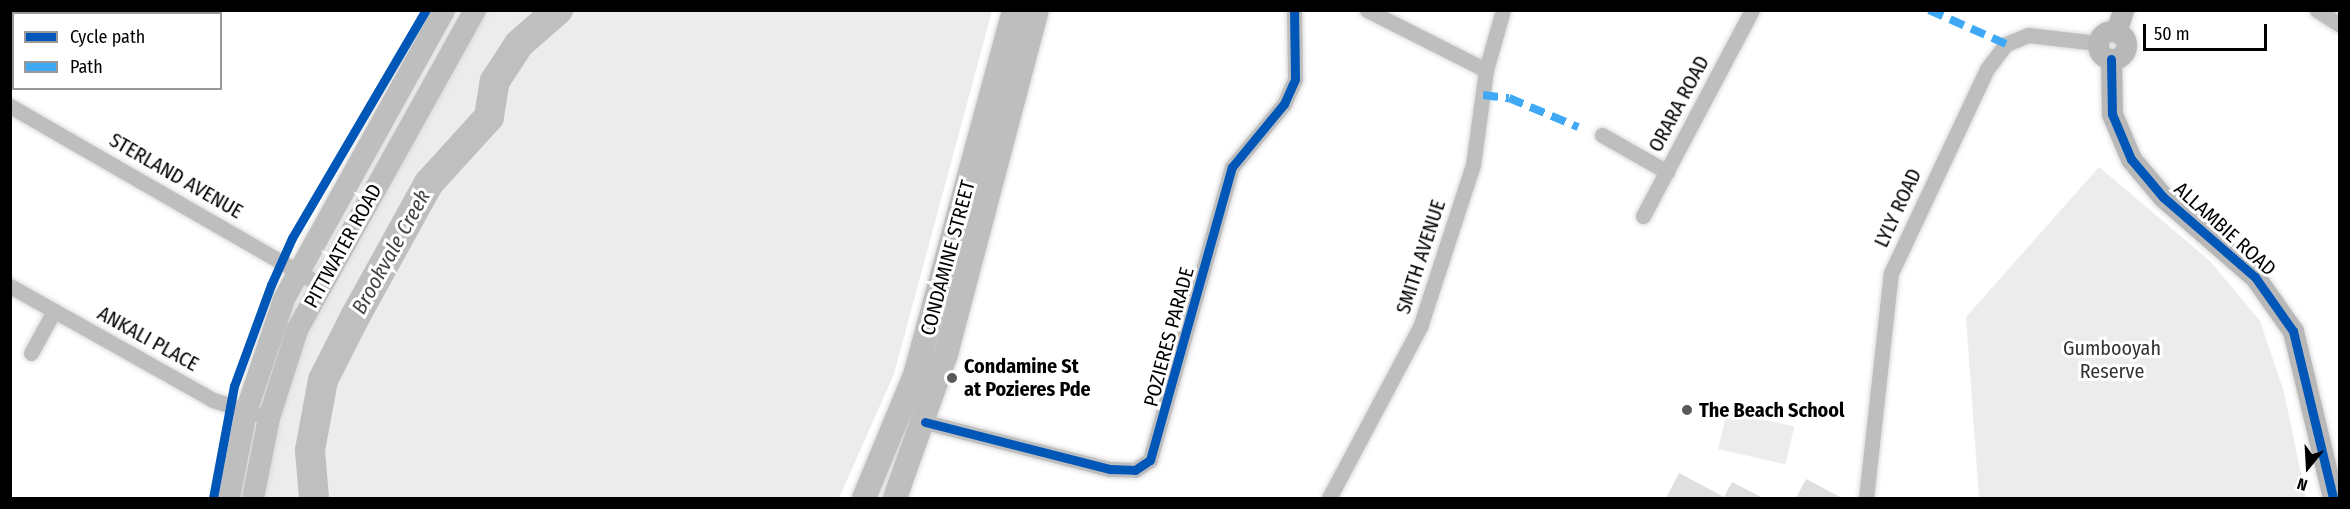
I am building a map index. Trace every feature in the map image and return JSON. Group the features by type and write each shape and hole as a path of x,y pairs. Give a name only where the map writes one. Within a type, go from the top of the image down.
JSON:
{"highway":[{"name":"CONDAMINE STREET","path":"864,498 915,375 1014,10"},
{"name":"CONDAMINE STREET","path":"895,498 925,422 1037,10"},
{"path":"908,498 911,459"}],"main road":[{"name":"PITTWATER ROAD","path":"229,498 246,412 297,271 444,10"},
{"name":"PITTWATER ROAD","path":"254,498 269,418 297,330 319,284 475,10"},
{"name":"ALLAMBIE ROAD","path":"2123,10 2108,45 2112,114 2130,159 2163,197 2255,277 2292,331 2332,498"}],"street":[{"name":"POZIERES PARADE","path":"925,422 1110,469 1135,470 1150,460 1232,167 1284,104 1295,79 1294,10"},
{"path":"1367,10 1486,70"},
{"name":"SMITH AVENUE","path":"1329,498 1420,327 1473,165 1486,70 1503,10"},
{"name":"ORARA ROAD","path":"1642,216 1752,10"},
{"path":"2317,10 2340,25"},
{"name":"LYLY ROAD","path":"1866,498 1891,273 1987,69 2006,44 2028,35 2108,45"},
{"name":"STERLAND AVENUE","path":"10,106 319,284"},
{"path":"1602,135 1667,172"},
{"name":"ANKALI PLACE","path":"10,286 213,400 269,418"},
{"path":"31,353 54,311"}],"green space":[{"path":"487,11 992,11 894,374 839,498 262,498 290,374 322,293"},
{"name":"Gumbooyah Reserve","path":"2099,167 2210,261 2260,321 2284,392 2306,498 1979,498 1966,317"},
{"path":"1727,411 1794,427 1785,465 1718,449"}],"building":[{"path":"1679,473 1724,497 1732,482 1763,498 1666,498"},
{"path":"1806,479 1842,498 1796,498"}],"waterway":[{"name":"Brookvale Creek","path":"314,498 310,450 323,380 429,183 489,117 495,81 519,44 558,10"}],"marked path":[{"path":"1929,10 2006,44"},
{"path":"1483,95 1509,98 1578,127"}],"cycle path":[{"path":"213,498 234,386 271,285 292,238 426,10"},
{"path":"925,422 1110,469 1135,470 1150,460 1232,167 1284,104 1295,79 1294,10"},
{"path":"2111,59 2112,114 2131,159 2163,197 2255,277 2293,331 2333,498"}],"place":[{"name":"Condamine St at Pozieres Pde","path":"952,378"},
{"name":"The Beach School","path":"1687,410"}]}
